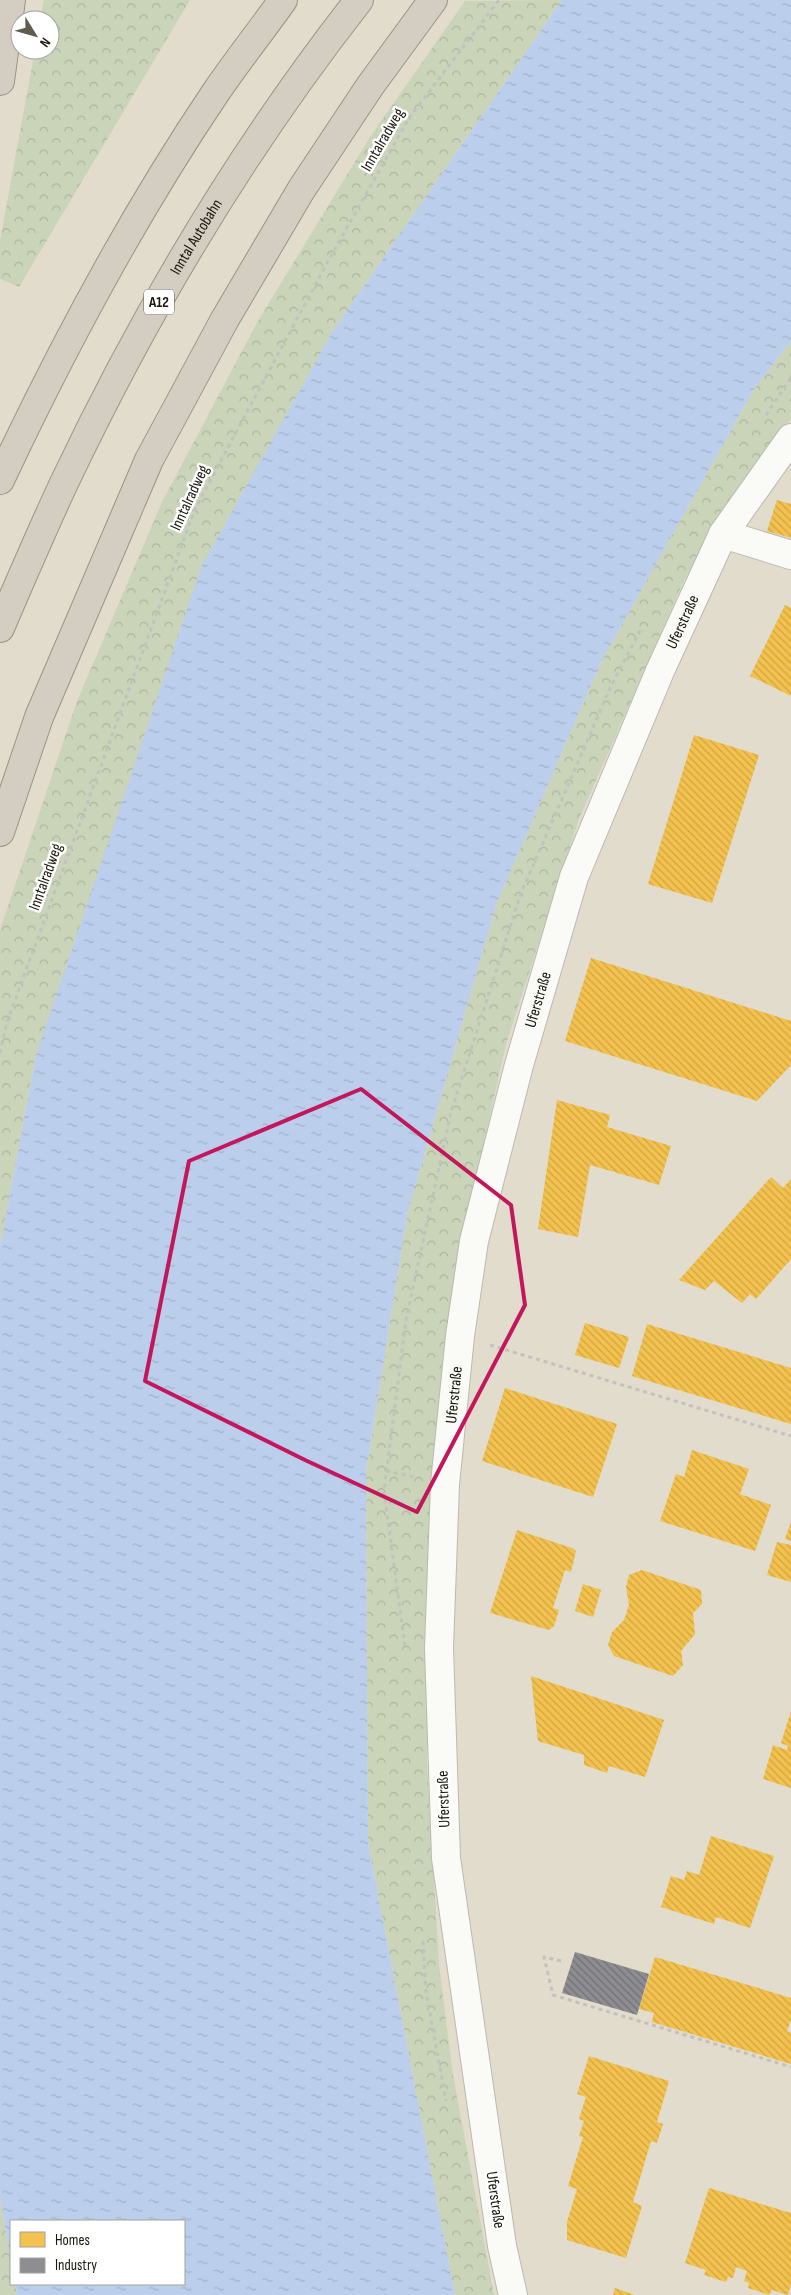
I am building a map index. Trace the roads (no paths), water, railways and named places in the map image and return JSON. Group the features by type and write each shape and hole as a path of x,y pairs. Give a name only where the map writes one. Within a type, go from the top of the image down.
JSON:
{"highway":[{"path":"0,81 11,0"},
{"path":"0,480 24,428 99,285 149,199 216,92 283,0"},
{"name":"Inntal Autobahn","path":"0,628 65,482 141,333 208,219 268,124 359,0"},
{"path":"0,832 40,718 149,460 225,319 301,190 370,86 432,0"}],"street":[{"name":"Uferstraße","path":"513,2295 502,2246 446,1858 439,1648 445,1484 460,1336 477,1231 519,1065 574,877 660,671 723,534 791,438"},
{"path":"723,534 791,555"}],"water":[{"path":"562,0 791,0 791,341 754,389 600,664 496,905 407,1215 366,1472 368,1843 455,2295 17,2295 15,2285 185,2285 185,2220 10,2220 10,2256 0,2197 0,1247 36,1055 202,565 334,329"}]}
